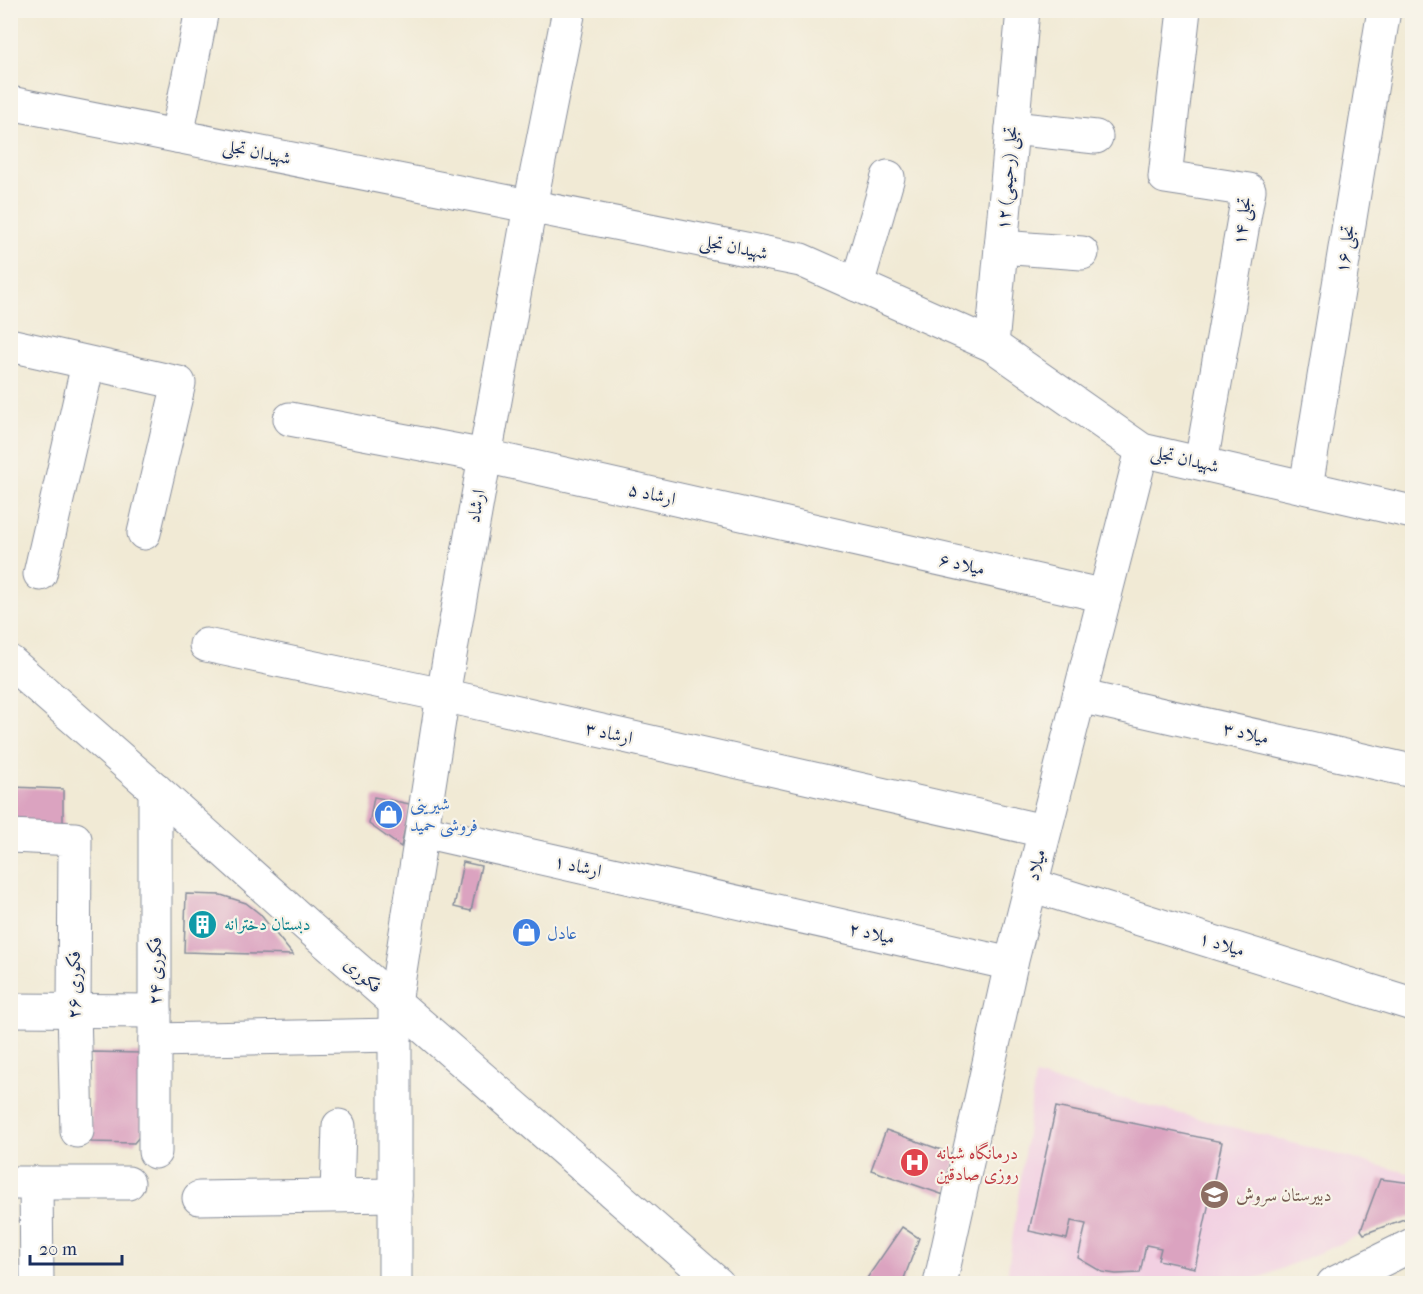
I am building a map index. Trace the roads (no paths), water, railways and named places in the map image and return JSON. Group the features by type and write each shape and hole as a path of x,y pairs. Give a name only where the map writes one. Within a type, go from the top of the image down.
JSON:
{"street":[{"path":"177,136 202,10"},
{"name":"ارشاد","path":"395,1284 395,1003 443,695 530,206 569,10"},
{"name":"۱۲ تجلی (رحیمی)","path":"992,345 1023,10"},
{"name":"تجلی ۱۴","path":"1184,10 1165,177 1249,190 1201,463"},
{"name":"۱۶ تجلی","path":"1306,487 1383,10"},
{"name":"شهیدان تجلی","path":"10,103 801,260 992,345 1142,450 1413,512"},
{"path":"1012,128 1096,137"},
{"path":"856,285 888,177"},
{"path":"1001,247 1082,253"},
{"path":"10,345 179,383 144,533"},
{"path":"40,574 88,364"},
{"name":"۵ ارشاد","path":"290,419 485,456 819,532"},
{"name":"میلاد","path":"939,1284 1011,964 1142,450"},
{"name":"۶ میلاد","path":"819,532 1105,596"},
{"name":"۳ ارشاد","path":"206,645 443,695 1044,831"},
{"name":"فکوری","path":"10,662 395,1003 718,1284"},
{"name":"۳ میلاد","path":"1079,696 1413,771"},
{"name":"فکوری ۲۴","path":"155,789 155,1152"},
{"name":"۱ ارشاد","path":"422,831 734,902"},
{"name":"فکوری ۲۶","path":"10,836 75,839 74,1009 77,1131"},
{"name":"۱ میلاد","path":"1031,885 1413,1004"},
{"name":"۲ میلاد","path":"734,902 1011,964"},
{"path":"10,1010 74,1009 155,1025 395,1035"},
{"path":"337,1195 339,1126"},
{"path":"37,1284 23,1183 128,1183"},
{"path":"199,1198 395,1195"},
{"path":"1333,1284 1413,1245"}],"place":[{"name":"شیرینی فروشی حمید","path":"389,814"},
{"name":"دبستان دخترانه","path":"203,924"},
{"name":"عادل","path":"526,933"},
{"name":"درمانگاه شبانه روزی صادقین","path":"915,1163"},
{"name":"دبیرستان سروش","path":"1215,1195"}]}
